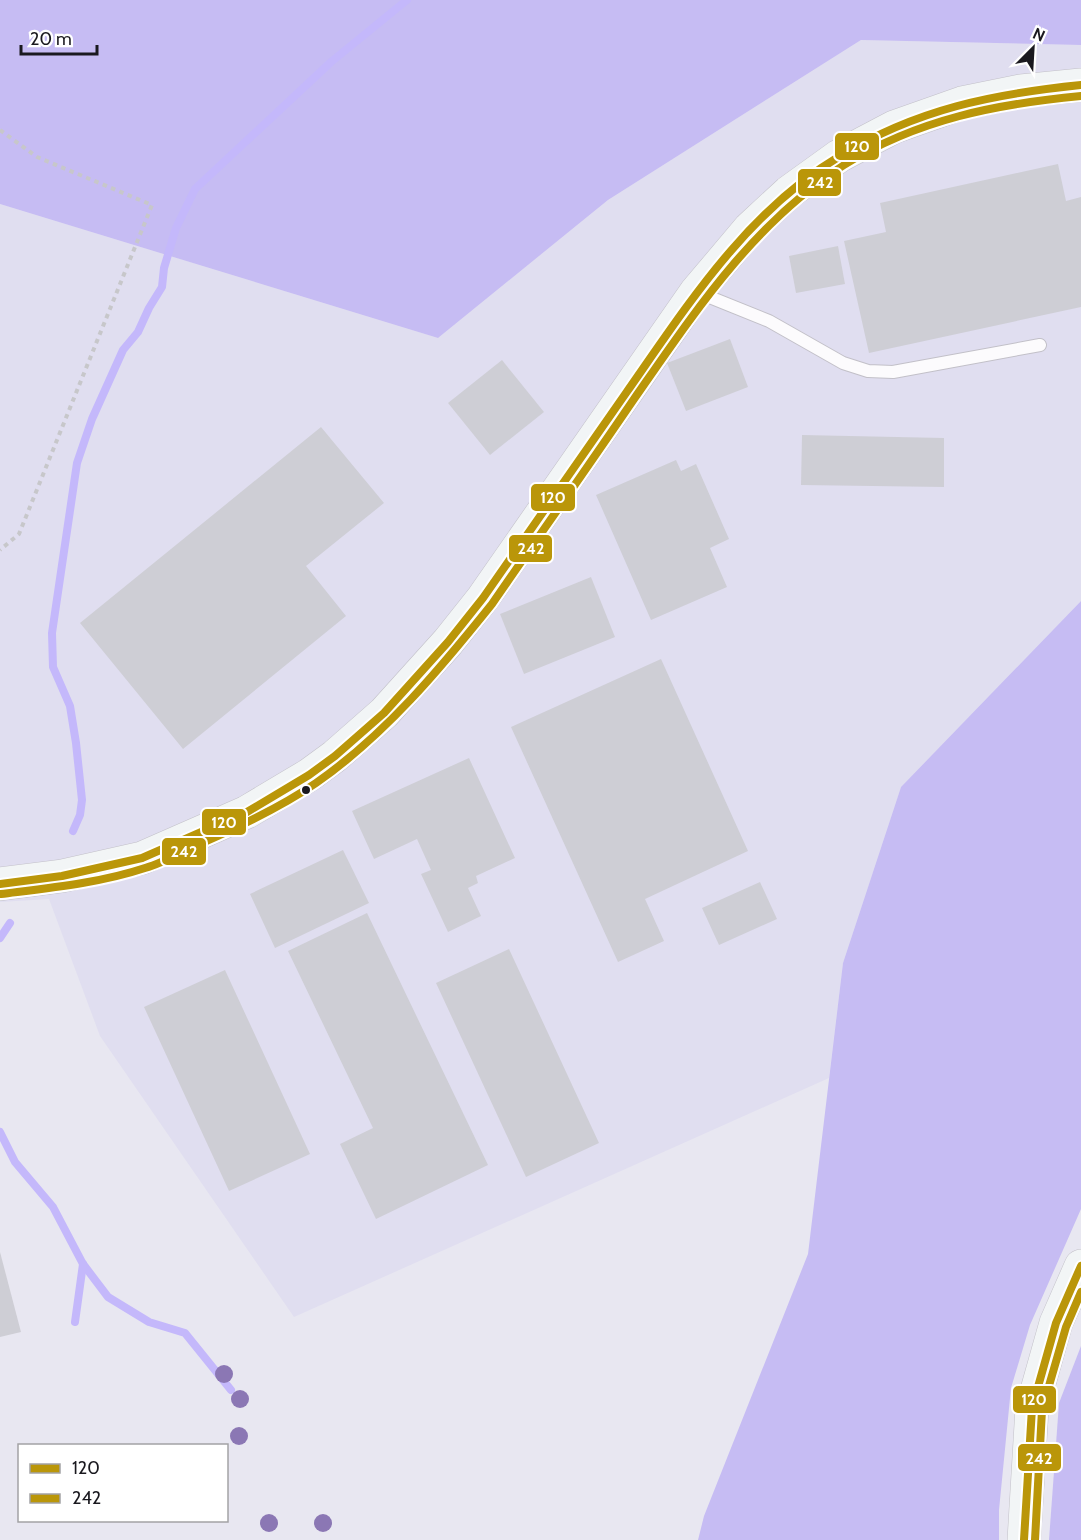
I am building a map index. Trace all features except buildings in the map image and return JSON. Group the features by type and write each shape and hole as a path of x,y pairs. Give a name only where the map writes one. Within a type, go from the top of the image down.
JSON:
{"main road":[{"path":"0,884 62,876 141,858 247,812 309,775 335,756 384,713 448,642 483,598 696,291 750,228 789,192 839,156 894,127 962,103 1021,91 1081,85"},
{"path":"1024,1540 1032,1408 1056,1323 1081,1266"}],"lane":[{"path":"696,291 769,321 843,363 868,371 892,372 1040,345"}],"path":[{"path":"0,130 37,157 152,205 19,534 0,550"}],"shaded area":[{"path":"0,0 1081,0 1081,45 861,40 608,200 438,338 0,204"},
{"path":"861,40 1081,45 1081,601 901,787 843,963 829,1078 294,1317 100,1036 49,899 0,902 0,204 438,338 608,200"},
{"path":"1081,601 1081,1209 1030,1325 1011,1388 999,1510 999,1540 698,1540 704,1516 808,1254 843,963 901,787"},
{"path":"1081,1346 1081,1540 1049,1540 1059,1403"}],"waterway":[{"path":"73,831 80,815 82,800 76,743 70,706 53,667 52,633 77,463 92,419 123,350 138,332 162,287 164,268 176,228 195,189 331,62 407,0"},
{"path":"0,938 10,923"},
{"path":"0,1132 15,1162 53,1207 83,1264 108,1297 149,1322 185,1333 231,1390"},
{"path":"75,1322 83,1264"}],"transit line":[{"name":"120","path":"0,884 62,876 142,858 247,812 309,775 335,756 384,713 448,642 483,598 672,327 721,263 775,204 840,156 898,126 956,106 986,99 1081,85"},
{"name":"242","path":"1,894 92,881 152,866 262,815 316,783 365,744 410,700 492,604 703,302 753,242 781,214 811,188 844,165 900,136 929,125 989,109 1081,96"},
{"name":"120","path":"1024,1540 1032,1408 1056,1323 1081,1266"},
{"name":"242","path":"1035,1540 1042,1410 1066,1327 1081,1292"}]}
